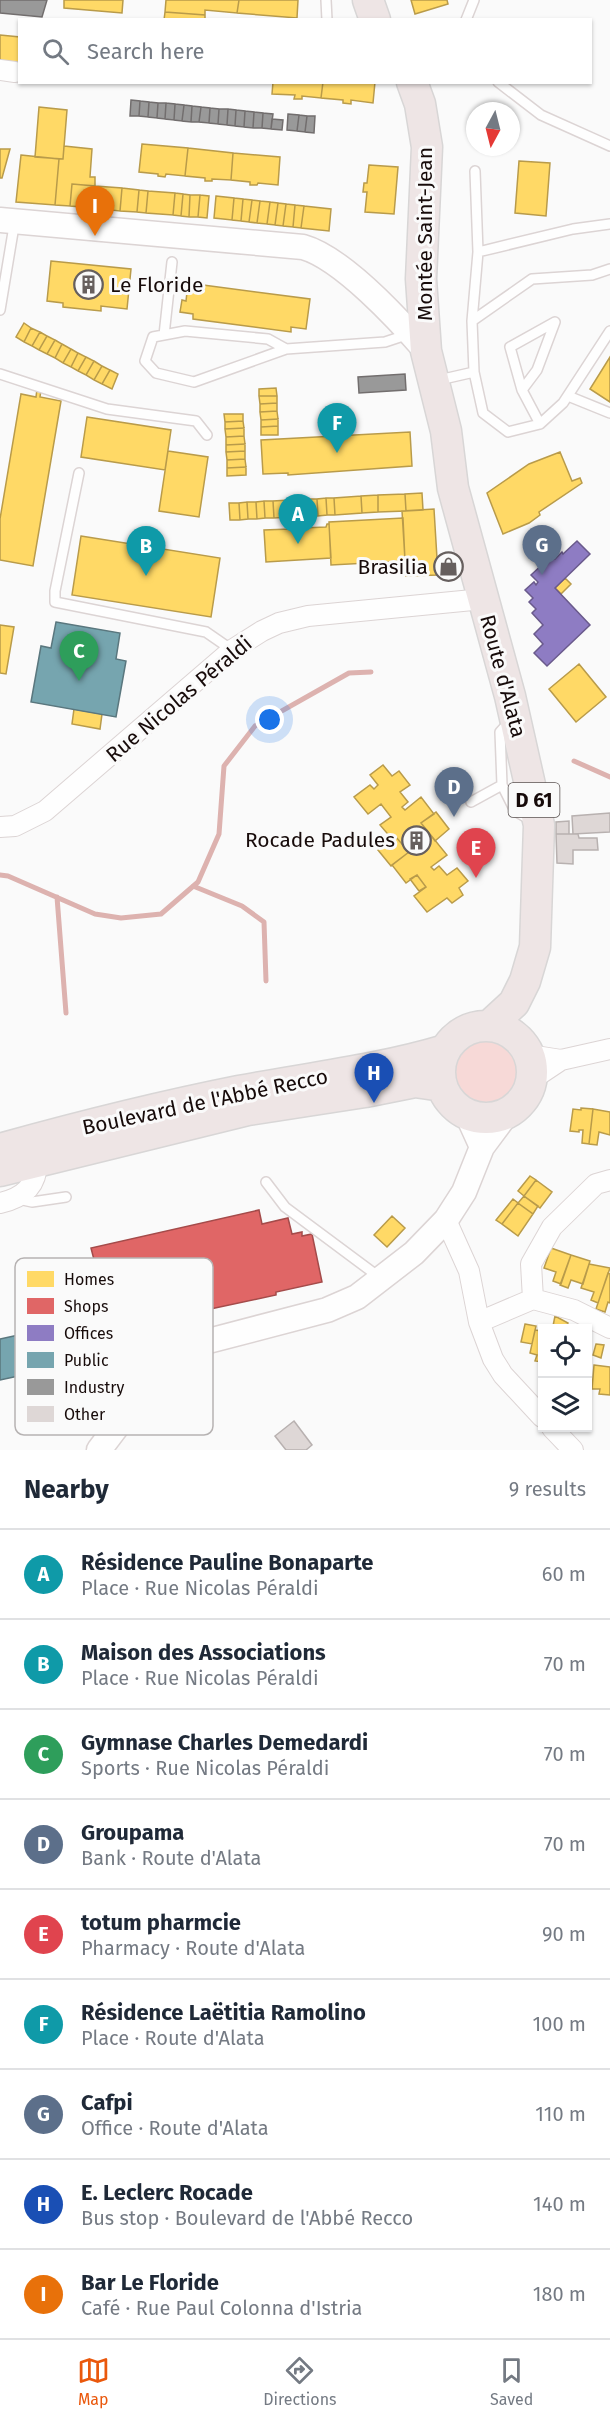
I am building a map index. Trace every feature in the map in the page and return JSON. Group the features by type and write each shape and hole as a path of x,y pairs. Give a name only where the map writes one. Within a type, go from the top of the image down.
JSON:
{"main road":[{"path":"368,0 374,18"},
{"name":"Montée Saint-Jean","path":"413,84 420,104 427,147 418,342"},
{"name":"Route d'Alata","path":"418,342 434,381 446,431 453,488 515,714 539,825 535,947 525,981 514,1003 516,1049"},
{"path":"476,1027 516,1049 523,1098 508,1112 495,1117 467,1114 448,1098 442,1086 440,1068 445,1050 453,1039 464,1031 476,1027"},
{"name":"Boulevard de l'Abbé Recco","path":"0,1149 121,1117 239,1091 412,1060 445,1050"},
{"name":"Boulevard de l'Abbé Recco","path":"0,1172 248,1110 415,1082 442,1086"}],"street":[{"name":"D 61","path":"5,221 318,251 398,318 418,342"},
{"name":"Rue Nicolas Péraldi","path":"0,827 15,825 45,812 232,650 262,631 279,623 308,616 483,599"},
{"path":"516,1049 561,1060 610,1049"},
{"path":"213,1340 327,1310 357,1297 414,1253 446,1220 464,1192 482,1147 508,1112"},
{"path":"467,1114 482,1147"},
{"path":"9,1201 29,1189 37,1173 37,1162"},
{"path":"534,1299 531,1264 552,1227 596,1184 610,1180"},
{"path":"446,1220 469,1271 479,1322 493,1359 503,1375 538,1412"},
{"path":"479,1322 534,1299 574,1310 610,1328"},
{"path":"556,1432 573,1450"},
{"path":"99,1450 110,1435"}],"lane":[{"path":"326,0 327,18"},
{"path":"467,18 474,0"},
{"path":"501,84 541,115 610,147"},
{"path":"475,171 478,252 472,321 474,372 483,413 508,432 540,424 563,403 610,330"},
{"path":"0,310 13,232 5,221"},
{"path":"478,252 573,229 610,224"},
{"path":"164,335 172,262"},
{"path":"472,321 532,279 592,275 610,269"},
{"path":"522,390 537,370 555,322 510,347 522,390 540,424"},
{"path":"286,349 268,339 185,331 153,338 145,361 156,373 194,382 286,349 418,342"},
{"path":"434,381 474,372"},
{"path":"0,374 107,409 196,422 207,435"},
{"path":"568,396 610,413"},
{"path":"79,473 55,591 55,602 206,632 232,650"},
{"path":"515,714 500,732 502,785 515,811 539,825"},
{"path":"471,801 502,785"},
{"path":"266,1182 285,1208 381,1278"},
{"path":"9,1201 32,1202 66,1197"}],"shaded area":[{"path":"487,1038 500,1041 511,1048 518,1059 521,1072 518,1085 511,1096 500,1103 487,1106 474,1103 463,1096 456,1085 453,1072 456,1059 463,1048 474,1041"}],"building: Homes":[{"path":"64,0 123,0 122,13 64,8"},
{"path":"166,0 239,0 237,13 205,10 205,15 165,12"},
{"path":"239,0 298,0 297,18 237,13"},
{"path":"411,0 447,0 448,4 415,14"},
{"path":"165,12 205,15 205,18 164,18"},
{"path":"0,35 18,37 18,67 0,65"},
{"path":"273,84 323,84 321,98 302,96 302,99 294,99 295,95 272,94"},
{"path":"323,84 375,84 373,103 351,100 351,104 343,103 343,100 321,98"},
{"path":"39,107 67,110 63,159 35,157"},
{"path":"142,144 188,148 185,176 166,174 165,177 139,172"},
{"path":"64,146 92,149 90,177 95,177 95,186 72,184 70,206 55,205 59,159 63,159"},
{"path":"188,148 233,153 231,180 205,181 205,178 185,176"},
{"path":"0,149 10,149 2,178 0,178"},
{"path":"233,153 280,157 278,185 258,183 250,185 250,182 231,180"},
{"path":"21,155 59,159 55,205 16,202"},
{"path":"519,161 550,163 546,216 515,213"},
{"path":"369,165 398,167 394,214 365,212 367,192 363,192 364,183 367,183"},
{"path":"72,184 95,186 93,208 70,206"},
{"path":"95,186 122,188 120,211 93,208"},
{"path":"122,188 139,190 137,212 120,211"},
{"path":"139,190 148,191 146,213 137,212"},
{"path":"148,191 175,193 173,215 146,213"},
{"path":"175,193 183,194 181,216 173,215"},
{"path":"183,194 190,195 189,217 181,216"},
{"path":"190,195 200,195 198,217 189,217"},
{"path":"200,195 209,196 207,218 198,217"},
{"path":"216,196 234,198 232,220 214,218"},
{"path":"234,198 243,199 241,221 232,220"},
{"path":"243,199 252,200 249,222 241,221"},
{"path":"252,200 260,201 257,223 249,222"},
{"path":"260,201 270,202 267,224 257,223"},
{"path":"270,202 278,203 275,225 267,224"},
{"path":"278,203 286,204 283,226 275,225"},
{"path":"286,204 295,205 293,227 283,226"},
{"path":"295,205 304,206 301,228 293,227"},
{"path":"304,206 331,209 329,231 301,228"},
{"name":"Le Floride","path":"51,261 131,269 127,309 101,306 101,311 63,307 63,303 47,301"},
{"path":"188,283 310,299 306,329 291,327 291,332 193,319 193,314 180,312 182,300 186,301"},
{"path":"24,323 31,328 24,342 16,337"},
{"path":"31,328 40,332 32,346 24,342"},
{"path":"40,332 47,336 39,350 32,346"},
{"path":"47,336 55,340 47,354 39,350"},
{"path":"55,340 62,344 55,358 47,354"},
{"path":"62,344 71,349 63,363 55,358"},
{"path":"71,349 78,353 71,367 63,363"},
{"path":"78,353 86,357 78,371 71,367"},
{"path":"86,357 94,361 86,375 78,371"},
{"path":"610,357 610,402 590,389"},
{"path":"94,361 102,366 94,380 86,375"},
{"path":"102,366 110,370 102,384 94,380"},
{"path":"110,370 118,374 112,389 102,384"},
{"path":"276,388 277,396 259,396 259,389"},
{"path":"37,389 41,390 40,397 61,401 33,566 0,560 0,519 21,394 36,397"},
{"path":"259,396 277,396 277,403 260,404"},
{"path":"277,403 277,411 260,412 260,404"},
{"path":"277,411 278,419 261,420 260,412"},
{"path":"224,414 243,414 243,421 225,422"},
{"path":"87,417 171,430 165,470 81,457"},
{"path":"278,419 278,426 261,427 261,420"},
{"path":"243,421 244,428 225,429 225,422"},
{"path":"278,426 278,435 261,435 261,427"},
{"path":"244,428 244,436 226,437 225,429"},
{"path":"410,432 412,466 288,475 288,473 263,474 261,440"},
{"path":"244,436 245,444 226,445 226,437"},
{"path":"245,444 245,451 226,452 226,445"},
{"path":"168,451 208,457 199,517 159,511"},
{"path":"245,451 245,459 227,460 226,452"},
{"path":"560,452 572,481 580,478 582,483 539,512 540,515 529,523 503,534 487,493 529,464"},
{"path":"245,459 246,467 227,468 227,460"},
{"path":"246,467 246,475 227,476 227,468"},
{"path":"422,493 423,510 406,511 405,494"},
{"path":"405,494 406,511 378,512 378,495"},
{"path":"378,495 378,512 362,513 361,496"},
{"path":"361,496 362,513 335,515 334,498"},
{"path":"326,498 334,498 335,515 327,515"},
{"path":"326,498 327,515 318,516 317,499"},
{"path":"299,499 300,516 291,517 290,500"},
{"path":"299,499 309,499 310,516 300,516"},
{"path":"309,499 317,499 318,516 310,516"},
{"path":"290,500 291,517 274,518 273,501"},
{"path":"264,501 265,518 257,519 256,502"},
{"path":"264,501 273,501 274,518 265,518"},
{"path":"247,502 256,502 257,519 248,519"},
{"path":"247,502 248,519 240,520 239,503"},
{"path":"229,503 239,503 240,520 230,520"},
{"path":"434,509 438,575 406,576 402,511"},
{"path":"403,518 405,561 331,565 329,522"},
{"path":"329,524 331,558 266,562 264,530 290,529 290,526 302,525 302,528 326,527"},
{"path":"81,536 220,558 211,617 72,595"},
{"path":"565,578 571,584 561,594 555,588"},
{"path":"0,625 14,627 6,674 0,673"},
{"path":"579,664 606,697 576,722 549,689"},
{"path":"74,709 102,714 100,729 72,724"},
{"name":"Rocade Padules","path":"383,765 392,776 399,771 410,785 400,792 408,802 402,807 405,810 421,797 434,814 421,823 447,855 431,867 434,870 439,866 447,875 457,868 468,881 459,888 463,895 452,903 447,898 427,912 414,896 426,887 417,875 406,883 392,865 409,852 395,836 392,839 380,825 391,817 381,804 368,814 354,797 370,785 374,789 378,785 370,775"},
{"path":"436,812 449,829 435,841 421,823"},
{"path":"395,836 409,852 391,866 378,850"},
{"path":"417,875 426,887 419,891 410,879"},
{"path":"581,1108 593,1109 589,1144 582,1143 583,1130 570,1131 573,1109 581,1110"},
{"path":"593,1109 610,1112 610,1135 599,1132 597,1145 589,1144"},
{"path":"530,1176 536,1180 524,1196 518,1191"},
{"path":"536,1180 552,1192 540,1208 524,1196"},
{"path":"524,1196 538,1206 533,1214 518,1203"},
{"path":"513,1199 518,1203 502,1224 496,1220"},
{"path":"518,1203 533,1214 518,1236 502,1224"},
{"path":"392,1216 405,1228 387,1247 374,1235"},
{"path":"551,1248 571,1255 561,1284 553,1281 556,1272 544,1268"},
{"path":"571,1255 590,1261 583,1284 571,1280 568,1288 560,1285"},
{"path":"589,1264 610,1268 598,1303 591,1300 594,1292 581,1288"},
{"path":"608,1273 610,1274 610,1303 608,1302 605,1312 596,1309"},
{"path":"555,1316 568,1323 567,1324 553,1324"},
{"path":"525,1324 536,1326 532,1344 521,1342"},
{"path":"535,1330 538,1330 538,1361 535,1361 537,1355 530,1353"},
{"path":"596,1344 604,1345 601,1358 593,1355"},
{"path":"594,1365 610,1367 610,1395 599,1394 600,1389 592,1389"}],"building: Shops":[{"path":"259,1210 262,1224 288,1218 292,1234 302,1232 302,1236 312,1234 322,1282 213,1308 213,1258 94,1258 91,1248"}],"building: Offices":[{"path":"577,541 590,554 555,588 590,625 547,666 534,653 543,644 534,634 543,625 532,613 536,609 529,602 533,598 525,590 534,582 536,585 538,582 531,575 553,557 555,559 562,552 563,554"}],"building: Public":[{"path":"56,622 120,633 116,659 126,661 116,717 31,702 41,646 51,648"},
{"path":"15,1336 15,1377 0,1380 0,1339"}],"building: Industry":[{"path":"0,0 47,0 42,17 0,13"},
{"path":"131,100 140,101 139,116 130,116"},
{"path":"140,101 149,102 148,117 139,116"},
{"path":"149,102 158,103 157,118 148,117"},
{"path":"158,103 166,103 165,119 157,118"},
{"path":"166,103 175,104 174,120 165,119"},
{"path":"175,104 184,105 182,121 174,120"},
{"path":"184,105 192,106 191,122 182,121"},
{"path":"192,106 201,107 199,122 191,122"},
{"path":"201,107 210,108 209,123 199,122"},
{"path":"210,108 219,109 218,124 209,123"},
{"path":"219,109 228,109 227,125 218,124"},
{"path":"228,109 236,110 235,126 227,125"},
{"path":"236,110 245,111 244,127 235,126"},
{"path":"245,111 254,112 253,128 244,127"},
{"path":"254,112 263,113 262,128 253,128"},
{"path":"263,113 273,114 271,129 262,128"},
{"path":"288,114 299,115 297,131 287,130"},
{"path":"299,115 307,116 305,132 297,131"},
{"path":"307,116 315,116 314,133 305,132"},
{"path":"272,119 283,120 282,130 271,129"},
{"path":"405,374 406,390 359,393 358,377"}],"building: Other":[{"path":"610,813 610,832 573,834 572,816"},
{"path":"569,821 569,834 556,834 556,822"},
{"path":"556,834 578,834 579,838 597,838 598,850 573,850 573,864 557,863"},
{"path":"294,1421 312,1445 306,1450 286,1450 275,1436"}],"waterway":[{"path":"0,875 8,876 95,914 121,918 161,914 198,882 219,834 224,766 255,726 349,673 371,672"},
{"path":"574,761 610,777"},
{"path":"193,886 242,906 264,922 266,981"},
{"path":"57,897 66,1013"}],"place":[{"name":"Bar Le Floride","path":"95,236"},
{"name":"Le Floride","path":"89,285"},
{"name":"Résidence Laëtitia Ramolino","path":"337,453"},
{"name":"Résidence Pauline Bonaparte","path":"298,544"},
{"name":"Brasilia","path":"449,567"},
{"name":"Cafpi","path":"542,575"},
{"name":"Maison des Associations","path":"146,576"},
{"name":"Gymnase Charles Demedardi","path":"79,681"},
{"name":"Groupama","path":"454,817"},
{"name":"Rocade Padules","path":"416,840"},
{"name":"totum pharmcie","path":"476,878"},
{"name":"E. Leclerc Rocade","path":"374,1103"}]}
